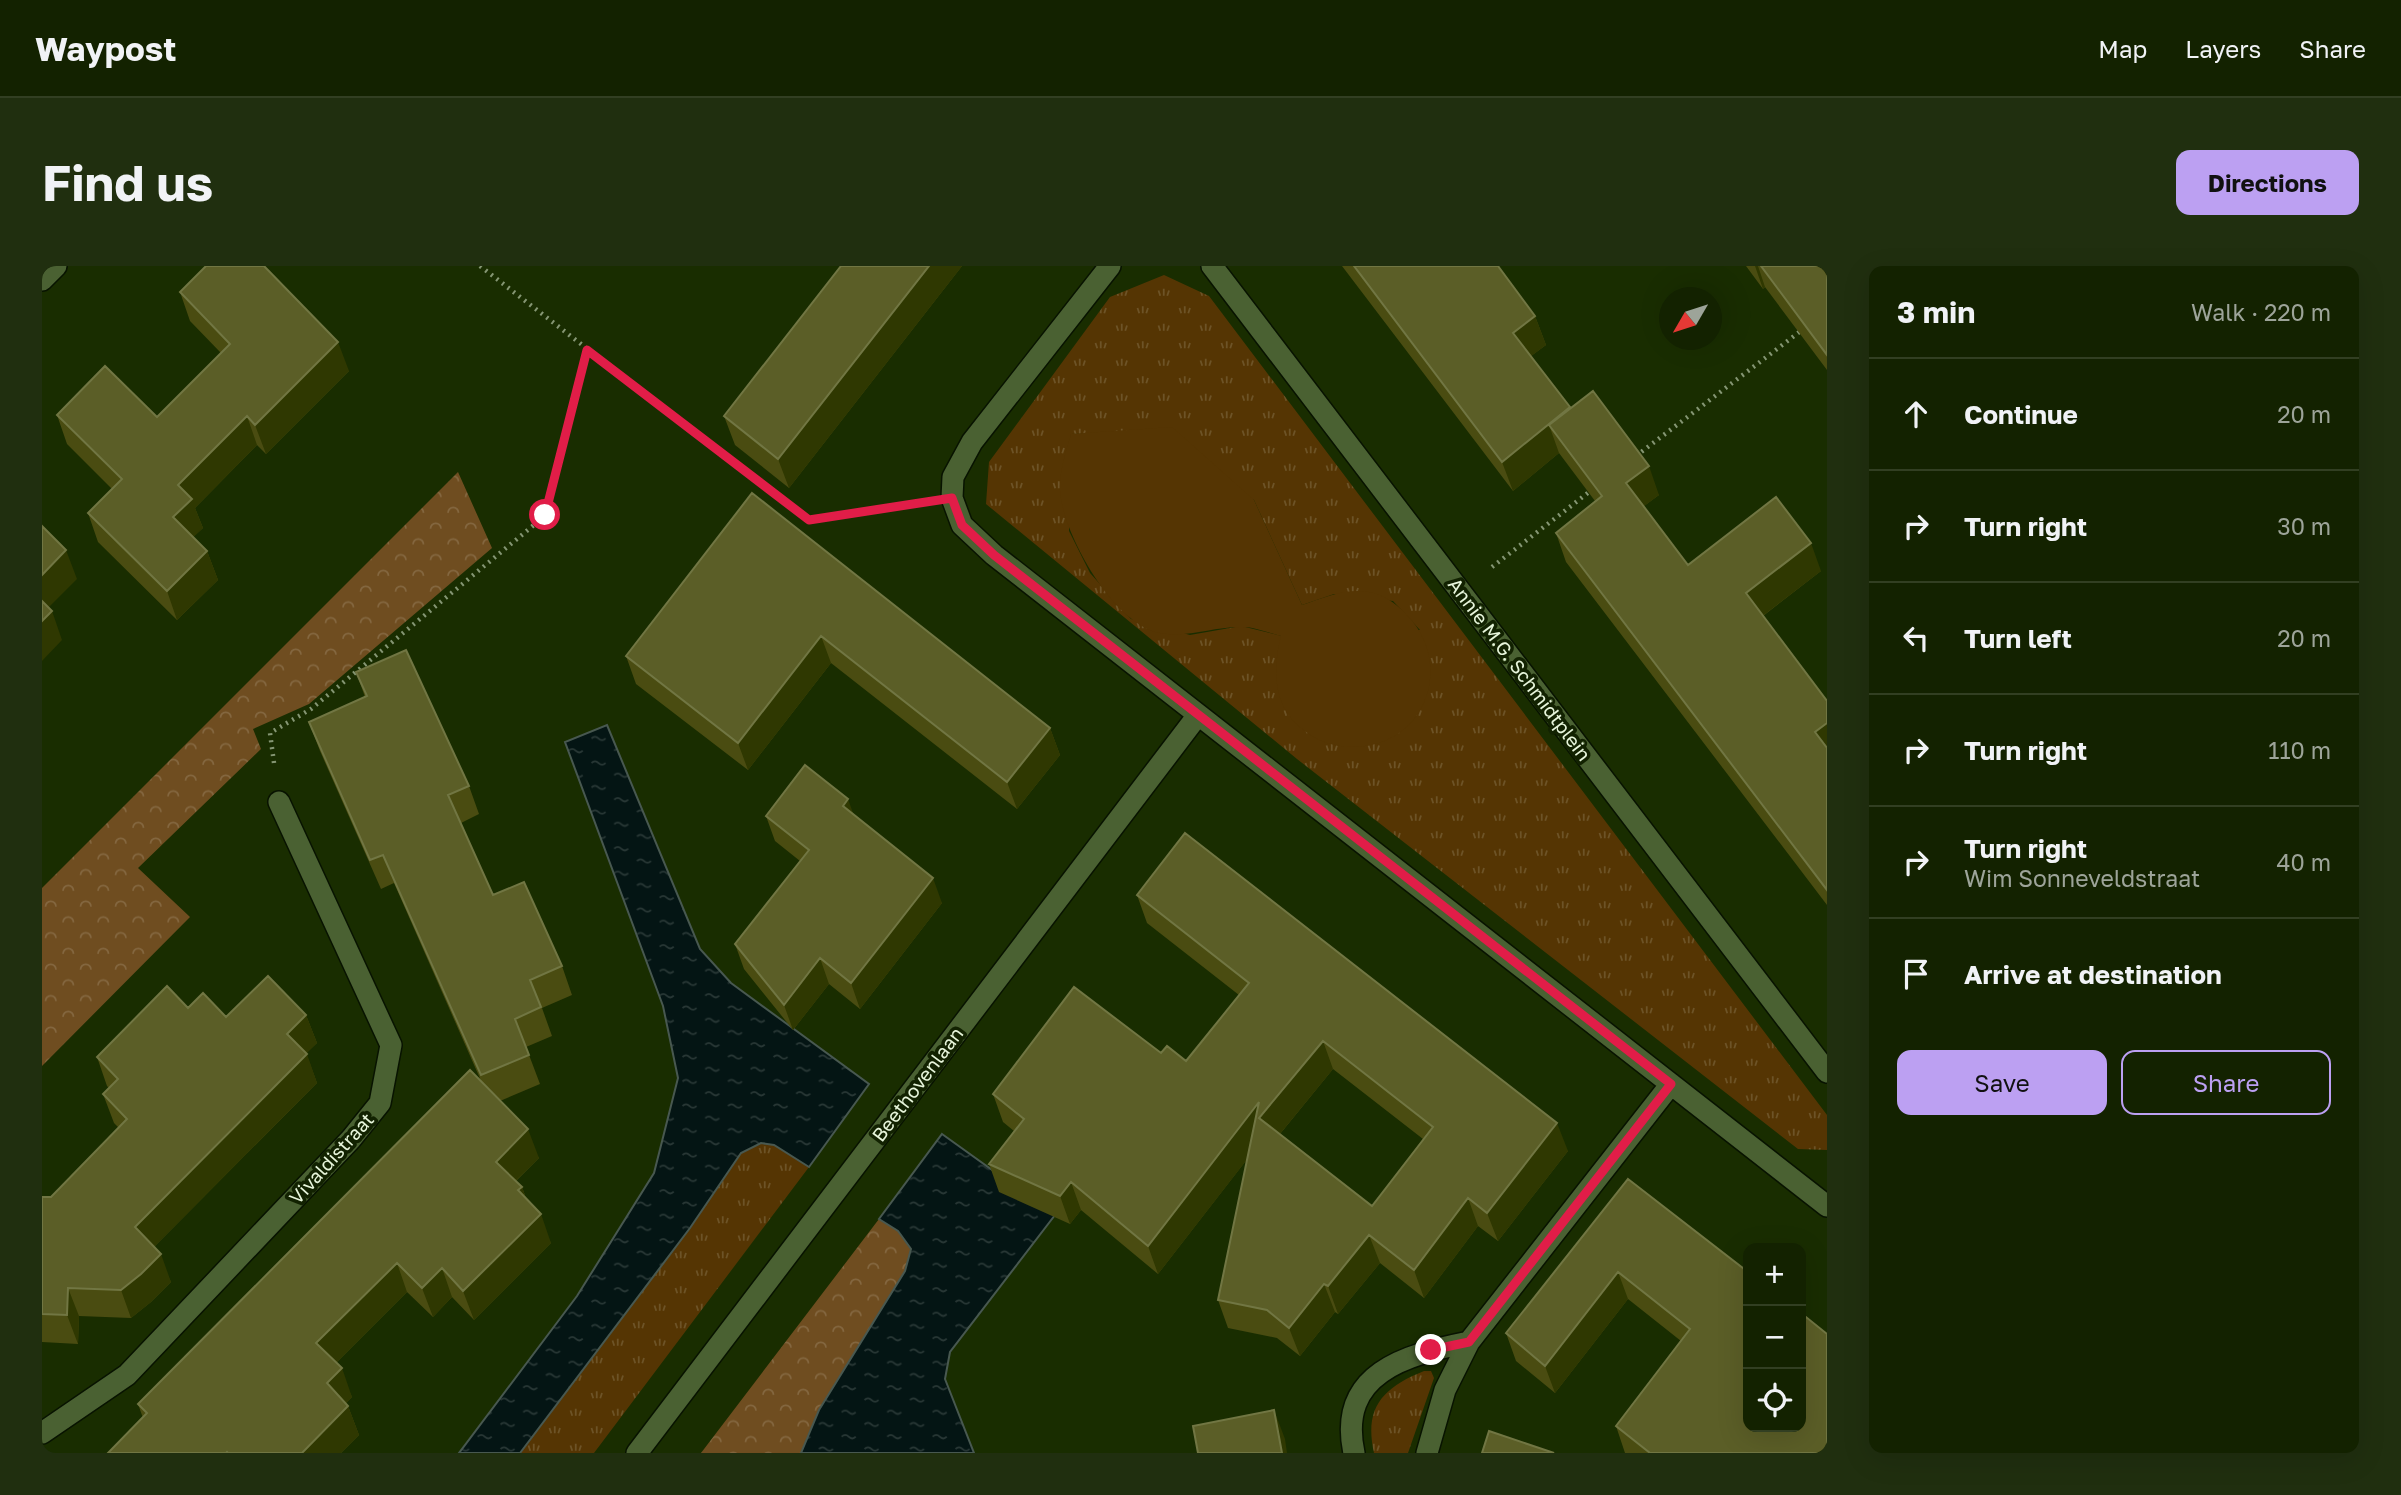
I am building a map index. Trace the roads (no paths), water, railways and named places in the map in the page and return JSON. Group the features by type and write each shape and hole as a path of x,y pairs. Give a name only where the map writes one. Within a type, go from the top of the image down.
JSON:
{"street":[{"path":"42,280 56,266"},
{"path":"1110,266 972,442 953,477 952,498 962,525 994,555 1827,1206"},
{"name":"Annie M.G. Schmidtplein","path":"1212,266 1827,1072"},
{"name":"Beethovenlaan","path":"637,1453 1198,715"},
{"name":"Vivaldistraat","path":"42,1433 127,1375 351,1139 380,1103 391,1045 279,802"},
{"path":"1427,1453 1446,1390 1469,1342 1671,1084"},
{"path":"1354,1453 1349,1429 1357,1395 1382,1369 1431,1350 1469,1342"}],"water":[{"path":"607,725 700,949 731,983 869,1084 809,1167 774,1145 761,1143 741,1153 690,1228 520,1453 459,1453 577,1296 654,1173 678,1078 663,1006 565,742"},
{"path":"942,1134 1055,1215 950,1352 945,1379 974,1453 801,1453 819,1410 905,1271 911,1249 898,1231 879,1219"}]}
